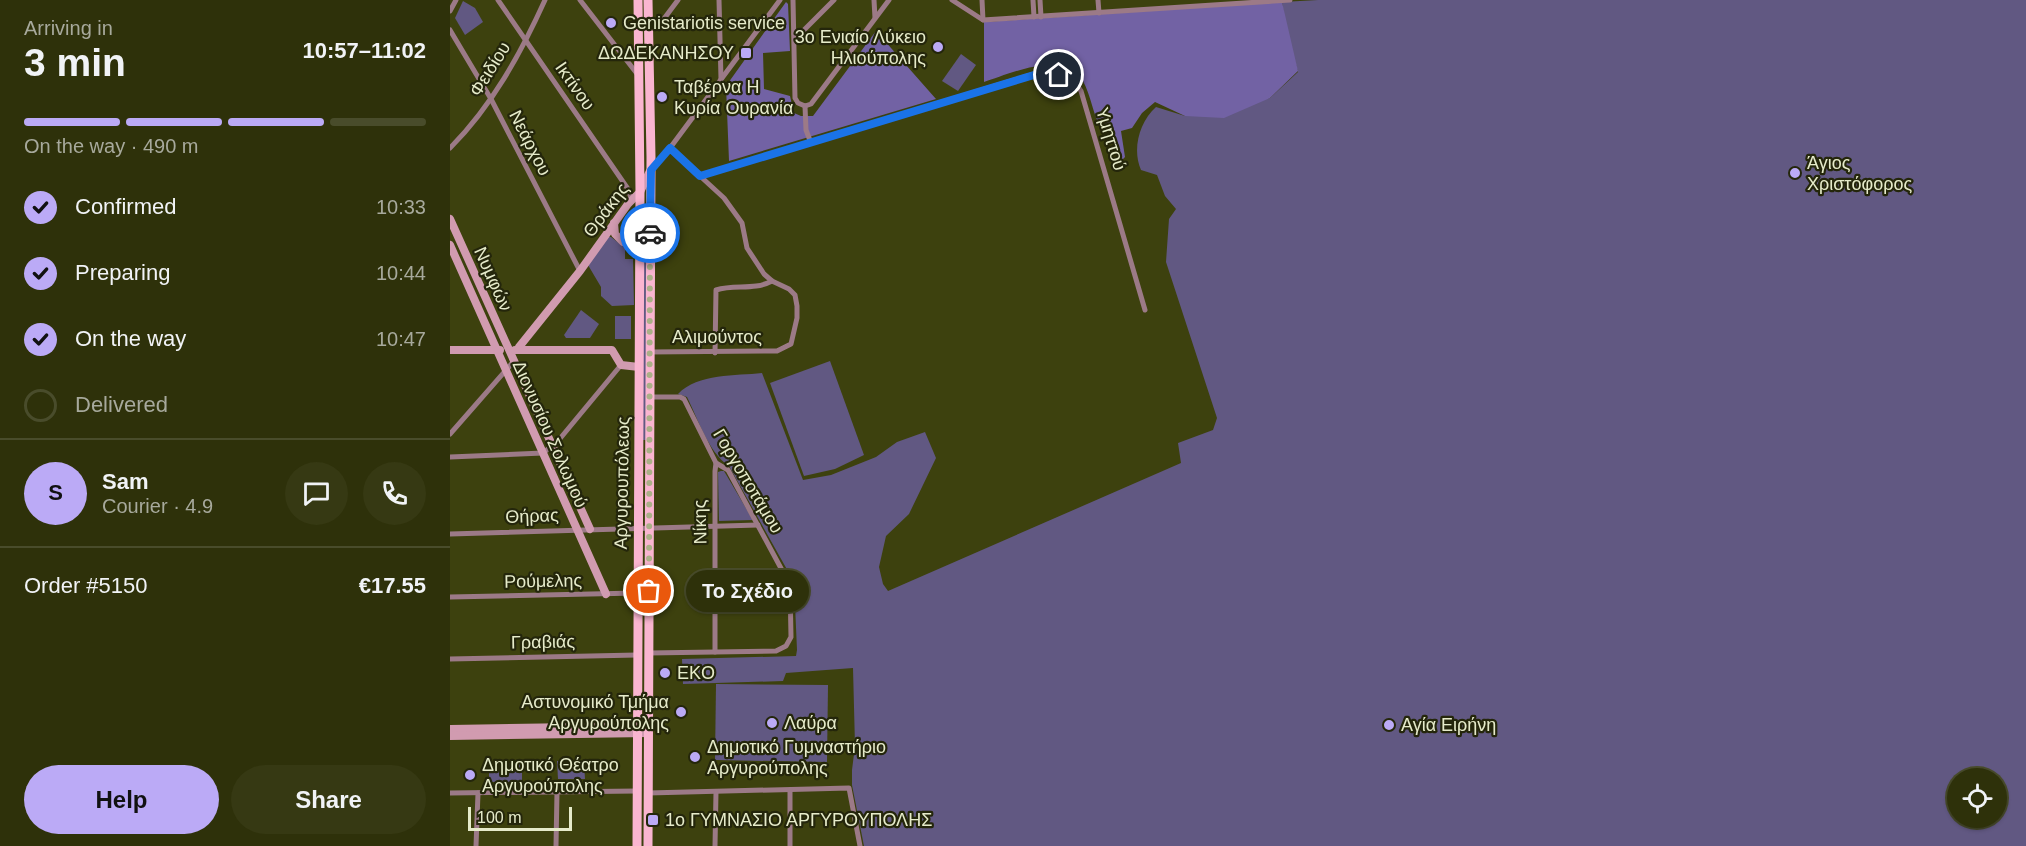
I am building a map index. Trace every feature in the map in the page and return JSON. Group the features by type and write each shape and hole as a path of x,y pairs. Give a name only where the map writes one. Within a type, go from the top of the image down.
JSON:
{"main road":[{"name":"Αργυρουπόλεως","path":"637,846 640,192 638,0"},
{"name":"Αργυρουπόλεως","path":"648,0 651,170 648,846"}],"street":[{"path":"450,11 456,0"},
{"name":"Ικτίνου","path":"498,0 628,189"},
{"name":"Φειδίου","path":"450,148 491,99 526,40 545,0"},
{"path":"580,0 639,76"},
{"path":"649,23 663,20 678,0"},
{"path":"719,0 721,80"},
{"name":"Θράκης","path":"518,350 580,271 628,204 640,192 651,170 670,148 780,0"},
{"path":"793,0 795,98 798,103 805,106 811,104 889,0"},
{"path":"794,34 803,31 834,0"},
{"path":"874,0 875,18"},
{"path":"952,0 981,20 1165,9 1228,2 1290,0"},
{"path":"981,20 982,0"},
{"path":"1033,0 1038,17"},
{"path":"1038,17 1040,0"},
{"path":"1098,0 1099,13"},
{"path":"1161,0 1165,9"},
{"path":"1165,9 1167,0"},
{"name":"Νεάρχου","path":"450,30 491,99 580,271"},
{"name":"Υμηττού","path":"700,176 1034,75 1059,75 1072,80 1081,91 1145,310"},
{"path":"805,106 806,130 811,143"},
{"path":"670,148 700,176"},
{"name":"Αλιμούντος","path":"649,352 777,351 791,344 798,306 795,295 764,274 747,248 742,223 724,198 700,176"},
{"path":"628,189 646,195 650,203"},
{"path":"628,189 631,198 628,204"},
{"name":"Νυμφών","path":"450,219 509,350"},
{"path":"614,224 615,234 623,242 634,241 639,232"},
{"name":"Νυμφών","path":"450,246 497,350"},
{"path":"715,353 716,290 758,288 772,281"},
{"path":"450,350 612,350 621,365"},
{"name":"Διονυσίου Σολωμού","path":"497,350 606,594"},
{"name":"Διονυσίου Σολωμού","path":"509,350 590,530"},
{"path":"450,434 514,361"},
{"path":"621,365 639,367"},
{"path":"450,457 543,453 552,446 621,365"},
{"name":"Γοργοποτάμου","path":"649,397 684,399 716,463 729,470 790,585 791,637 786,646 776,651 715,652"},
{"name":"Νίκης","path":"715,652 714,471 716,463"},
{"name":"Θήρας","path":"450,534 758,525"},
{"name":"Ρούμελης","path":"450,597 637,593"},
{"path":"649,653 715,652"},
{"name":"Γραβιάς","path":"450,659 637,655"},
{"path":"450,729 648,729"},
{"path":"450,736 637,729"},
{"path":"648,793 849,788 860,846"},
{"path":"790,790 790,846"},
{"path":"450,793 637,791"},
{"path":"556,846 557,792"},
{"path":"715,846 716,792"},
{"path":"476,846 478,793"}],"shaded area":[{"path":"1318,0 2026,0 2026,846 864,846 852,785 855,746 853,668 786,673 783,681 683,684 682,659 796,656 797,650 794,582 729,466 709,444 687,397 678,394 696,382 718,377 762,373 803,480 831,475 876,457 897,442 925,432 936,458 909,514 886,536 879,567 883,584 888,591 1181,463 1178,443 1213,430 1217,418 1166,262 1169,219 1176,209 1165,196 1157,175 1141,170 1137,145 1145,120 1156,107 1185,116 1270,98 1298,72 1286,28 1282,2"},
{"path":"463,1 475,8 483,22 465,35 455,18"},
{"path":"786,2 788,4 790,51 763,53 764,89 790,96 794,113 801,116 813,116 876,31 936,99 729,161 726,86"},
{"path":"1282,2 1298,71 1270,98 1224,118 1185,116 1155,102 1142,113 1132,128 1121,131 1125,157 1122,160 1101,129 1086,87 1075,71 1064,66 1036,66 984,82 984,22"},
{"path":"961,54 976,65 958,91 942,81"},
{"path":"643,235 645,235 647,250 646,440 643,440"},
{"path":"607,237 625,246 625,259 633,259 634,305 612,306 601,296 601,287 588,265"},
{"path":"581,310 599,324 590,338 566,338 564,335"},
{"path":"615,316 631,316 631,339 615,339"},
{"path":"830,361 864,455 835,469 804,476 770,383"},
{"path":"724,471 753,520 719,521 718,472"},
{"name":"Λαύρα","path":"716,684 828,685 827,762 715,760"},
{"path":"557,761 584,761 585,779 558,779"},
{"path":"489,763 522,763 522,782 489,782"}],"way so far":[{"path":"649,591 650,233"}],"place":[{"name":"Genistariotis service","path":"611,23"},
{"name":"3ο Ενιαίο Λύκειο Ηλιούπολης","path":"938,47"},
{"name":"ΔΩΔΕΚΑΝΗΣΟΥ","path":"746,53"},
{"name":"Ταβέρνα Η Κυρία Ουρανία","path":"662,97"},
{"name":"Άγιος Χριστόφορος","path":"1795,173"},
{"name":"Το Σχέδιο","path":"649,591"},
{"name":"EKO","path":"665,673"},
{"name":"Αστυνομικό Τμήμα Αργυρούπολης","path":"681,712"},
{"name":"Λαύρα","path":"772,723"},
{"name":"Αγία Ειρήνη","path":"1389,725"},
{"name":"Δημοτικό Γυμναστήριο Αργυρούπολης","path":"695,757"},
{"name":"Δημοτικό Θέατρο Αργυρούπολης","path":"470,775"},
{"name":"1ο ΓΥΜΝΑΣΙΟ ΑΡΓΥΡΟΥΠΟΛΗΣ","path":"653,820"}],"route":[{"path":"650,233 651,170 670,148 700,176 1034,75 1059,75"}]}
